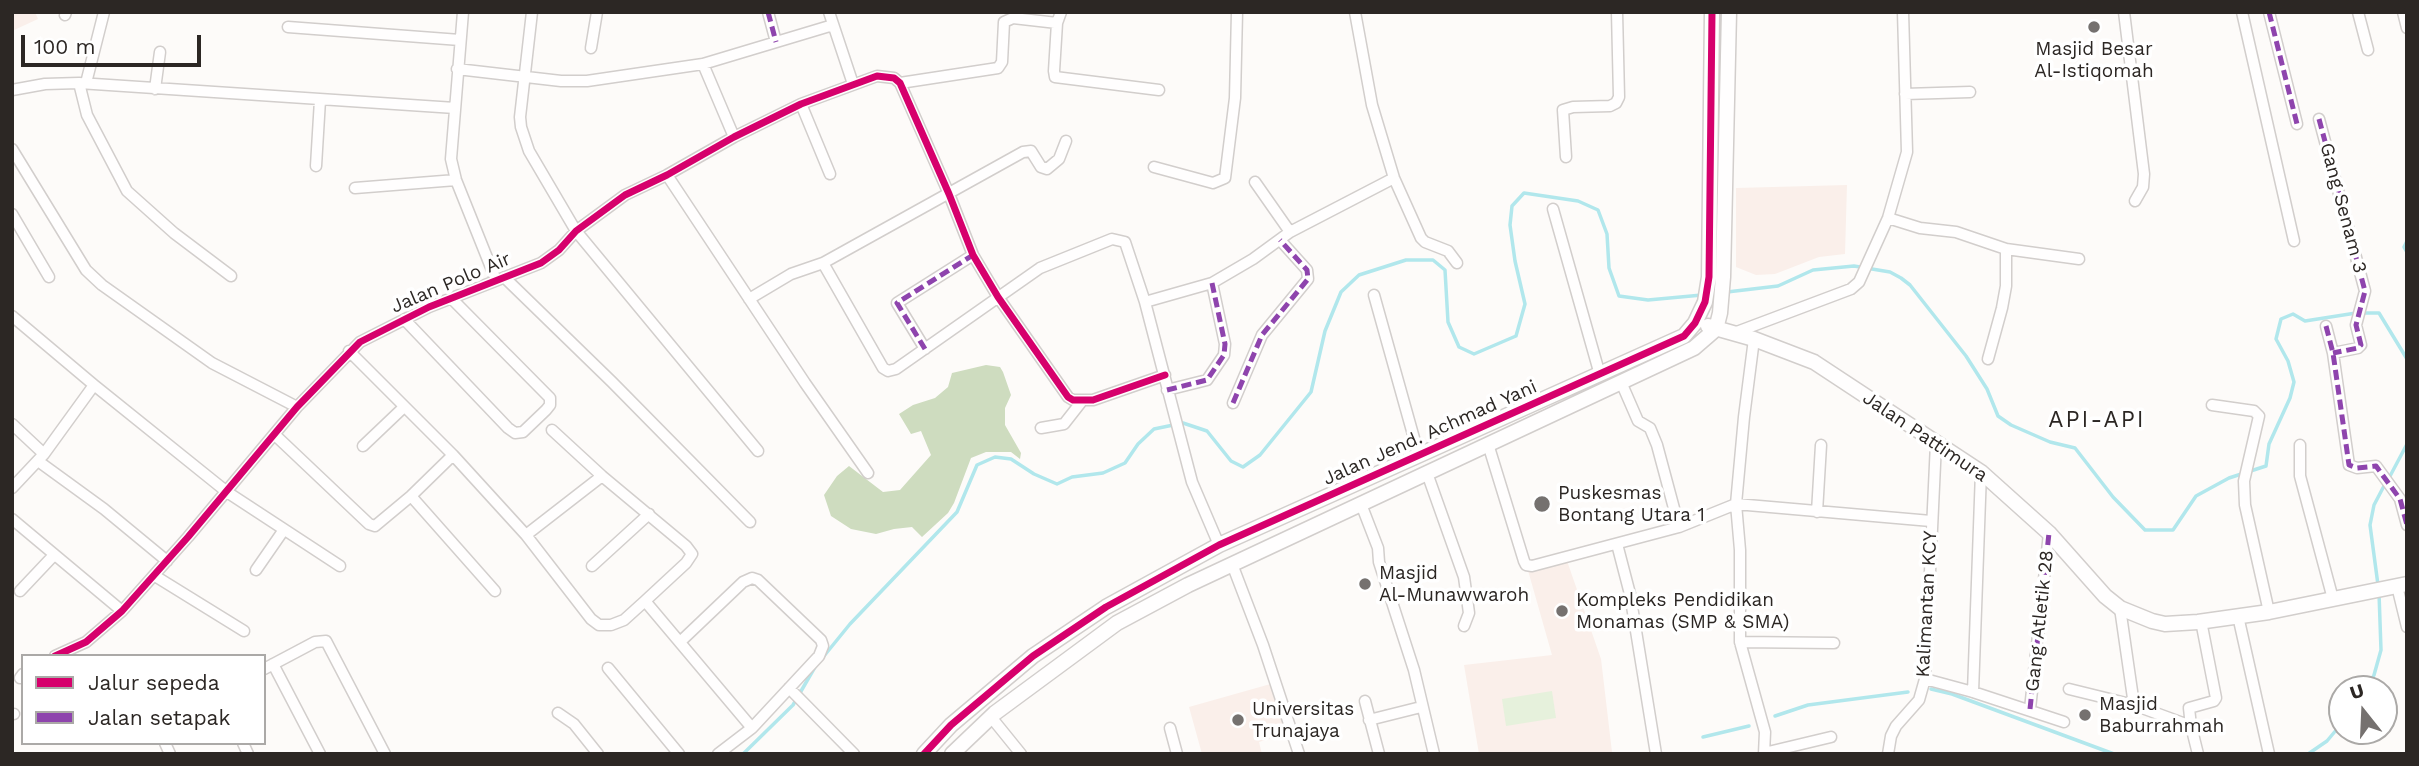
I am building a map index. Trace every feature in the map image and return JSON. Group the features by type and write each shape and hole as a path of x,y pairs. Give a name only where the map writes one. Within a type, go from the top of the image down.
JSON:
{"street":[{"path":"104,12 83,83 87,115 127,191 174,233 230,276"},
{"path":"463,12 452,159 456,180 500,278 612,382 750,522"},
{"path":"532,12 520,117 523,138 545,181 576,231 758,451"},
{"path":"591,48 597,12"},
{"path":"768,12 776,42"},
{"path":"829,12 853,84"},
{"path":"1154,167 1213,183 1226,178 1235,98 1237,12"},
{"path":"1355,12 1372,105 1394,178 1420,238 1448,251 1457,263"},
{"path":"1566,157 1563,110 1573,107 1611,106 1619,97 1617,12"},
{"name":"Jalan Jend. Achmad Yani","path":"952,754 990,717 1108,628 1188,585 1694,348 1716,329 1720,313 1716,277 1713,12"},
{"name":"Jalan Jend. Achmad Yani","path":"924,754 998,684 1033,656 1106,607 1219,545 1684,336 1697,321 1716,277 1729,12"},
{"path":"1734,333 1851,289 1859,282 1888,218 1907,152 1903,12"},
{"path":"2124,12 2144,174 2143,187 2135,201"},
{"path":"2242,12 2294,241"},
{"name":"Gang Senam 3","path":"2269,12 2298,124"},
{"path":"2358,12 2368,50"},
{"path":"2403,12 2407,28"},
{"path":"1059,18 1055,77 1159,90"},
{"name":"Jalan Polo Air","path":"59,654 86,642 122,611 155,576 297,407 349,351 368,337 452,298 550,258 576,231 625,195 801,104 877,76 894,78 900,83 998,68 1002,62 1002,24 1010,19 1059,18"},
{"path":"457,69 526,78 587,81 703,64 833,25"},
{"path":"288,27 460,40"},
{"path":"155,89 160,52"},
{"path":"703,64 734,137"},
{"path":"12,90 45,84 83,83 455,108"},
{"path":"900,83 973,255 998,297 1068,397 1073,400 1093,400 1165,375"},
{"path":"1905,94 1969,92"},
{"path":"316,166 320,100"},
{"path":"801,104 830,174"},
{"name":"Gang Senam 3","path":"2319,119 2364,285 2364,297 2357,321 2360,346 2333,353"},
{"path":"749,299 791,274 823,263 1028,150 1042,168 1047,169 1059,159 1066,141"},
{"path":"12,149 86,270 102,285 212,363 297,407"},
{"path":"667,175 868,473"},
{"path":"1145,302 1212,283 1285,236 1394,178"},
{"path":"355,188 456,180"},
{"path":"1233,403 1262,335 1308,279 1307,270 1255,182"},
{"path":"1553,209 1600,374"},
{"path":"12,214 49,277"},
{"path":"1888,218 1920,228 1956,232 2006,249 2079,259"},
{"path":"823,263 885,370 896,369 1041,268 1112,239 1120,239 1129,248 1192,482 1219,545"},
{"path":"1988,359 2006,286 2006,249"},
{"path":"925,349 897,303 973,255"},
{"path":"1167,390 1207,380 1224,355 1225,344 1212,283"},
{"path":"1374,295 1419,456"},
{"path":"404,319 508,428 523,432 547,410 550,398 452,298"},
{"path":"12,316 227,492 340,566"},
{"name":"Jalan Pattimura","path":"1697,321 1814,362 1981,472 2049,533 2096,587 2120,608 2165,624 2269,612 2391,587"},
{"path":"2326,326 2333,353 2349,465 2357,468 2375,466 2400,499 2407,525"},
{"path":"1754,339 1742,429 1736,504 1740,550 1740,642 1765,732 1764,753 1831,737"},
{"path":"349,351 453,455 526,535 591,619 598,625 611,625 624,620 686,563 692,554 552,430"},
{"path":"1620,382 1638,421 1650,428 1657,445 1679,527"},
{"path":"12,488 41,457 94,385"},
{"path":"1041,428 1064,424 1082,401"},
{"path":"2212,405 2258,413 2259,416 2247,461 2245,505 2269,612"},
{"path":"363,446 404,407"},
{"path":"1501,419 1508,435"},
{"path":"12,424 41,457 167,561"},
{"path":"1468,434 1481,447 1526,565 1532,566 1679,527 1736,504 1931,521"},
{"path":"275,435 369,524 375,526 453,455"},
{"name":"Kalimantan KCY","path":"1888,754 1896,726 1919,700 1926,679 1936,443"},
{"path":"2300,445 2300,476 2333,599"},
{"path":"1817,512 1821,446"},
{"path":"1427,472 1465,578 1469,613 1464,626"},
{"path":"1973,692 1981,472"},
{"path":"526,535 602,476"},
{"path":"411,496 495,591"},
{"path":"1361,504 1378,548 1378,562 1413,670 1434,754"},
{"path":"592,566 649,514"},
{"path":"12,519 122,611"},
{"path":"256,570 283,531"},
{"name":"Gang Atletik 28","path":"2030,709 2049,533"},
{"path":"1617,544 1630,594 1656,754"},
{"path":"20,591 54,555"},
{"path":"1232,564 1263,645 1299,754"},
{"path":"155,576 244,631"},
{"path":"677,639 750,578 758,580 821,640 823,646 818,656 792,691 718,754"},
{"path":"2391,587 2407,627"},
{"path":"645,601 751,728"},
{"path":"2120,608 2134,705"},
{"path":"2238,616 2269,754"},
{"path":"2198,754 2189,708 2214,701 2216,698 2201,621"},
{"path":"320,754 269,667 315,642 326,641 385,754"},
{"path":"1740,642 1834,643"},
{"path":"608,668 679,754"},
{"path":"1926,679 2030,709 2064,722"},
{"path":"998,684 1013,699"},
{"path":"2069,689 2134,705 2192,726"},
{"path":"792,691 854,754"},
{"path":"978,701 1021,754"},
{"path":"1365,701 1379,754"},
{"path":"1369,720 1421,707"},
{"path":"558,713 574,724 598,754"},
{"path":"1170,728 1177,754"},
{"path":"1810,741 1814,754"}],"shaded area":[{"path":"12,12 35,12 38,19 12,31"},
{"path":"1847,185 1845,254 1819,257 1775,274 1756,275 1736,267 1736,188"},
{"name":"Kompleks Pendidikan Monamas (SMP & SMA)","path":"1565,555 1601,659 1612,752 1479,754 1464,665 1552,655 1527,567"},
{"name":"Universitas Trunajaya","path":"1274,683 1288,733 1259,742 1262,754 1202,754 1189,707"}],"green space":[{"path":"986,365 1000,367 1003,372 1011,395 1005,408 1005,425 1021,453 1020,459 1011,452 986,452 971,458 948,513 922,537 912,527 876,534 851,529 831,516 824,495 837,476 849,466 883,492 900,490 931,455 921,431 911,434 899,414 913,405 935,398 948,387 952,373"},
{"path":"1552,691 1556,718 1506,726 1502,699"}],"waterway":[{"path":"824,656 850,624 957,512 977,465 995,457 1011,459 1034,474 1057,484 1072,477 1103,473 1125,463 1138,444 1154,429 1183,423 1207,431 1231,461 1243,467 1260,455 1311,392 1325,331 1341,292 1359,275 1406,260 1433,260 1445,270 1448,322 1459,347 1474,354 1516,336 1525,304 1510,225 1512,206 1524,193 1578,201 1598,210 1607,234 1609,268 1619,296 1648,300 1702,295"},
{"path":"2407,241 2404,247 2407,252"},
{"path":"1727,292 1778,286 1813,270 1854,266 1890,272 1901,278 1910,285 1966,356 1987,389 1998,416 2011,425 2050,442 2075,448 2113,497 2145,530 2173,530 2196,496 2229,478 2266,466 2269,444 2290,398 2294,382 2288,361 2276,339 2281,319 2293,314 2305,321 2356,313"},
{"path":"2363,313 2379,313 2407,359"},
{"path":"2389,478 2407,444"},
{"path":"2378,585 2370,525 2374,505 2385,484"},
{"path":"2374,675 2381,650 2379,593"},
{"path":"743,754 793,705 815,667"},
{"path":"1931,689 1952,694 2114,754"},
{"path":"1775,716 1808,705 1908,692"},
{"path":"1703,737 1749,726"},
{"path":"2308,754 2328,740"}],"marked path":[{"path":"768,12 776,42"},
{"path":"2269,12 2297,124"},
{"path":"2319,119 2365,291 2356,325 2361,345 2333,353"},
{"path":"1233,403 1262,335 1308,279 1307,270 1280,240"},
{"path":"925,349 897,303 973,255"},
{"path":"1167,390 1207,380 1224,355 1225,344 1212,283"},
{"path":"2326,326 2333,353 2349,465 2357,468 2376,466 2400,499 2407,525"},
{"path":"2030,709 2049,533"}],"cycle path":[{"path":"924,754 951,725 1033,656 1106,607 1219,545 1684,336 1695,323 1705,302 1709,277 1712,12"},
{"path":"59,654 86,642 122,611 297,407 360,342 429,307 541,263 559,250 576,231 625,195 801,104 877,76 894,78 900,83 973,255 998,297 1068,397 1073,400 1093,400 1165,375"}],"place":[{"name":"Masjid Besar Al-Istiqomah","path":"2094,27"},
{"name":"Puskesmas Bontang Utara 1","path":"1542,504"},
{"name":"Masjid Al-Munawwaroh","path":"1365,584"},
{"name":"Kompleks Pendidikan Monamas (SMP & SMA)","path":"1562,611"},
{"name":"Masjid Baburrahmah","path":"2085,715"},
{"name":"Universitas Trunajaya","path":"1238,720"}],"district":[{"name":"API-API","path":"2097,420"}]}
